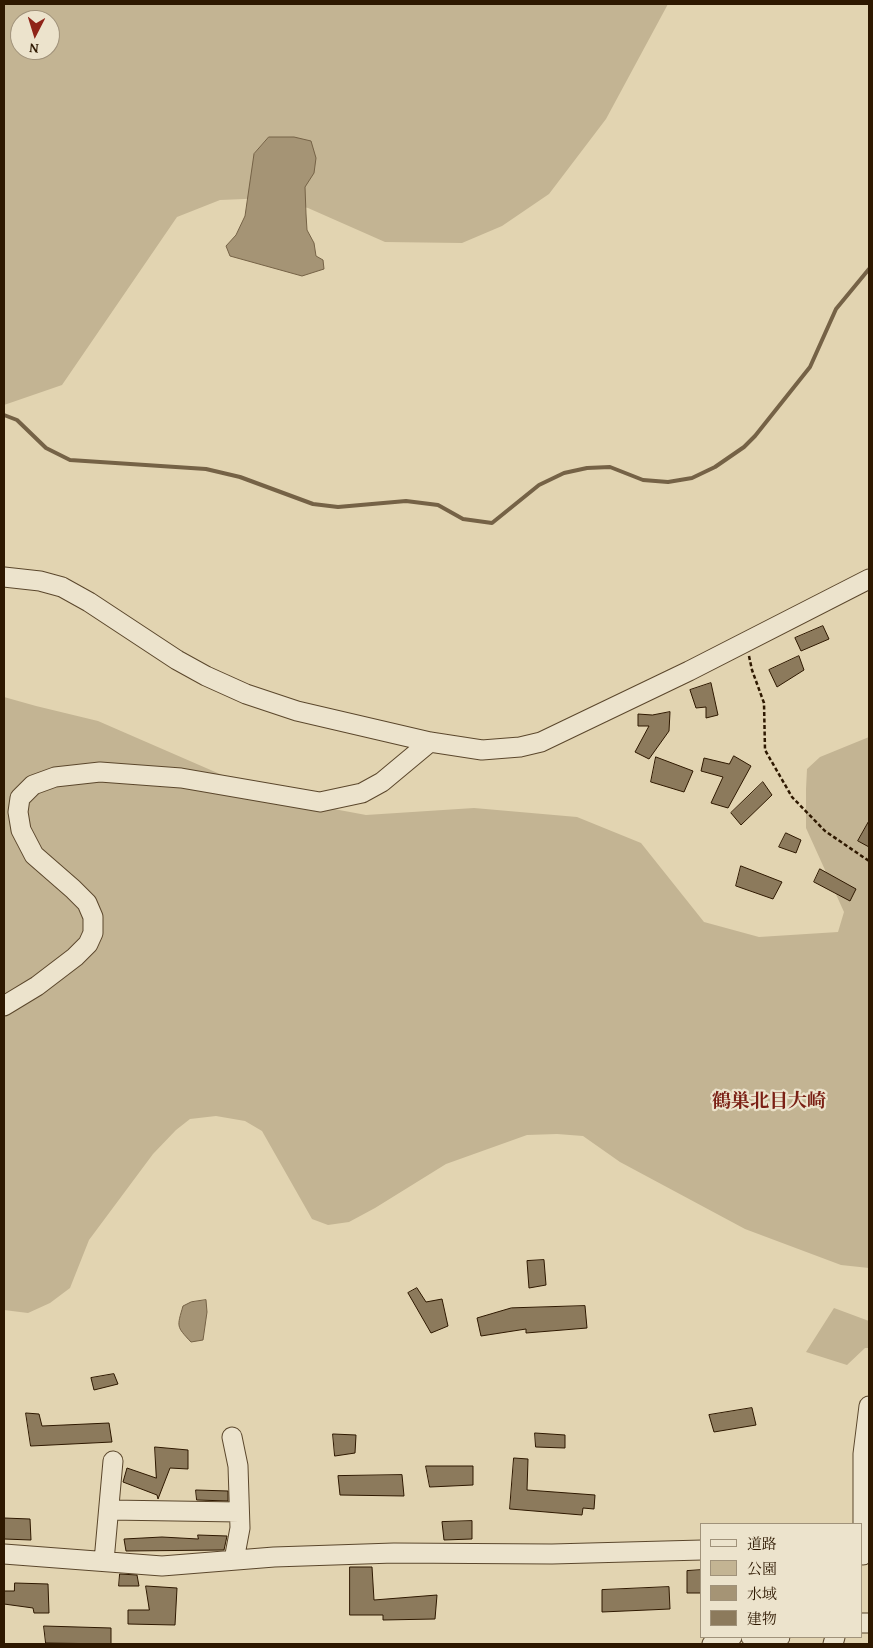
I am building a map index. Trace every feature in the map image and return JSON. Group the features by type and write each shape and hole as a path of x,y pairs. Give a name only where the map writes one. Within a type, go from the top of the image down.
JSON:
{"street":[{"path":"4,577 40,581 62,587 90,602 178,660 206,676 246,694 297,711 430,742 482,750 520,747 541,742 601,715 869,579"},
{"path":"4,1006 37,986 75,957 88,944 93,933 93,917 87,903 34,855 21,830 18,812 20,798 33,785 55,777 100,772 182,778 320,802 362,793 382,782 430,742"},
{"path":"865,1555 866,1454 869,1406"},
{"path":"232,1437 238,1466 240,1528 234,1560"},
{"path":"104,1561 113,1461"},
{"path":"110,1510 239,1512"},
{"path":"4,1554 162,1566 234,1560 394,1554 552,1554 700,1550"},
{"path":"712,1644 729,1638"}],"path":[{"path":"746,642 752,670 764,703 765,750 792,797 825,831 869,860"}],"green space":[{"path":"4,4 668,4 606,119 549,194 502,226 462,243 385,242 308,208 268,198 220,200 177,217 62,385 4,405"},
{"path":"4,697 98,721 275,798 366,815 474,808 577,817 641,843 704,922 759,937 838,932 844,912 806,828 807,769 820,757 869,737 869,1268 841,1265 745,1229 620,1162 583,1136 557,1134 527,1135 446,1164 349,1222 328,1225 312,1219 262,1131 245,1121 216,1116 190,1119 176,1130 153,1154 89,1240 70,1288 50,1303 28,1313 4,1310"},
{"path":"834,1308 869,1321 869,1348 865,1348 847,1365 806,1352"}],"water":[{"path":"269,137 294,137 311,141 316,158 314,173 305,187 307,230 314,243 316,256 323,260 324,269 302,276 230,256 226,246 236,235 245,216 254,154"},
{"path":"206,1300 207,1312 203,1340 191,1342 179,1326 183,1306 191,1302"}],"building":[{"path":"823,626 829,639 801,651 795,638"},
{"path":"799,656 804,670 777,687 769,670"},
{"path":"711,683 718,715 706,718 706,707 696,708 690,690"},
{"path":"670,712 669,731 649,759 635,752 649,726 638,726 638,714 652,715"},
{"path":"734,756 751,766 728,808 711,803 723,777 701,771 704,758 729,764"},
{"path":"656,757 693,771 684,792 651,782"},
{"path":"763,782 772,795 741,825 731,813"},
{"path":"869,821 869,847 858,841"},
{"path":"786,833 801,840 796,853 779,847"},
{"path":"741,866 782,882 773,899 736,886"},
{"path":"820,869 856,889 850,901 814,882"},
{"path":"544,1260 546,1285 529,1288 527,1261"},
{"path":"417,1288 426,1302 442,1299 448,1326 431,1333 408,1293"},
{"path":"585,1306 587,1328 526,1333 526,1329 481,1336 477,1318 511,1308"},
{"path":"114,1374 118,1384 94,1390 91,1378"},
{"path":"752,1408 756,1425 714,1432 709,1415"},
{"path":"26,1413 39,1414 42,1426 109,1423 112,1442 31,1446"},
{"path":"535,1433 565,1435 565,1448 536,1447"},
{"path":"333,1434 356,1435 355,1453 335,1456"},
{"path":"155,1447 188,1450 188,1469 170,1468 158,1499 157,1495 123,1482 127,1468 156,1478"},
{"path":"514,1458 528,1459 527,1490 595,1495 594,1509 583,1508 582,1515 510,1509"},
{"path":"426,1466 473,1466 473,1485 430,1487"},
{"path":"402,1475 404,1496 340,1495 338,1476"},
{"path":"196,1490 228,1491 228,1501 197,1500"},
{"path":"4,1518 30,1519 31,1540 4,1539"},
{"path":"472,1521 472,1539 444,1540 442,1522"},
{"path":"198,1535 227,1536 224,1550 126,1551 124,1539 162,1537 198,1539"},
{"path":"350,1567 372,1567 374,1600 437,1595 435,1619 383,1620 383,1615 350,1615"},
{"path":"700,1570 700,1593 687,1593 687,1571"},
{"path":"120,1574 137,1575 139,1586 119,1586"},
{"path":"15,1583 48,1584 49,1613 34,1613 33,1608 4,1604 4,1591 14,1591"},
{"path":"146,1586 177,1588 175,1625 128,1624 128,1610 149,1610"},
{"path":"669,1587 670,1609 602,1612 602,1590"},
{"path":"44,1626 111,1628 111,1644 46,1643"}],"waterway":[{"path":"4,415 17,420 46,448 70,460 206,469 240,477 313,504 338,507 406,501 438,505 463,519 492,523 539,485 564,473 587,468 610,467 643,480 668,482 692,478 715,467 744,447 755,436 810,367 836,309 869,269"}],"district":[{"name":"鶴巣北目大崎","path":"769,1102"}]}
